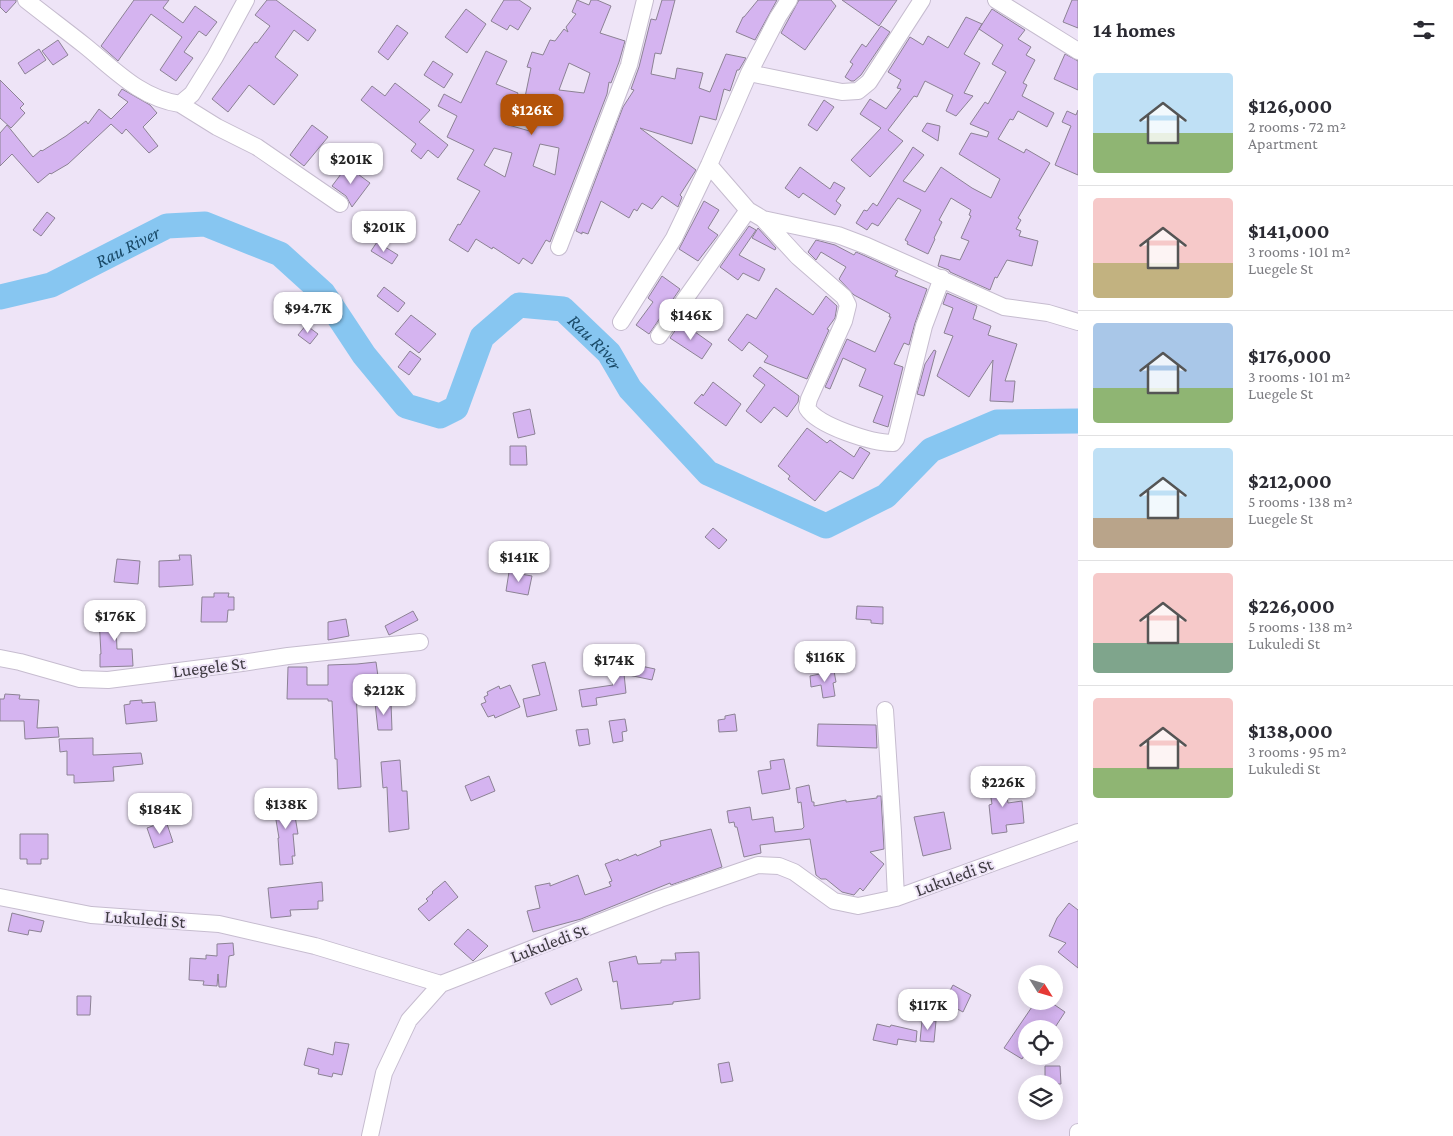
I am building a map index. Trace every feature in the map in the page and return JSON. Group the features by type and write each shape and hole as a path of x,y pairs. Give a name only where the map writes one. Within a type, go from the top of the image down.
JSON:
{"street":[{"path":"26,0 85,46 126,82 150,96 180,104 217,127 256,147 340,204"},
{"path":"559,247 629,65 645,0"},
{"path":"621,322 674,238 710,165 749,74 788,0"},
{"path":"749,74 842,92 858,91 869,82 922,0"},
{"path":"996,0 1078,50"},
{"path":"180,104 192,94 215,57 244,1"},
{"path":"710,165 748,210 763,219 798,257 844,297 848,305 844,320 809,399 807,408 810,414 820,420 859,437 882,443 893,443 896,439 924,326 942,278"},
{"path":"659,336 748,210"},
{"path":"763,219 838,235 1004,306 1048,313 1078,322"},
{"name":"Luegele St","path":"0,658 80,679 108,680 288,656 420,642"},
{"path":"885,710 894,832 896,898"},
{"name":"Lukuledi St","path":"0,897 91,915 219,924 315,946 441,984 660,899 758,865 779,866 794,872 834,901 858,906 896,898 1078,832"},
{"path":"370,1136 384,1073 409,1020 441,984"}],"building":[{"path":"0,0 16,0 16,2 6,13 0,7"},
{"path":"134,0 169,0 163,8 183,23 195,6 217,22 206,36 199,31 184,52 193,58 176,81 160,70 182,37 151,14 118,61 101,46"},
{"path":"267,0 276,0 316,30 308,41 294,30 275,57 298,75 274,105 249,85 228,112 212,99 255,42 257,43 270,26 255,15"},
{"path":"504,0 519,0 531,8 518,30 510,25 507,30 491,21"},
{"path":"577,0 589,5 591,0 597,0 611,6 600,33 625,41 619,62 611,83 609,82 607,94 550,242 546,240 532,264 523,258 519,264 493,247 492,249 476,239 468,252 449,240 480,191 457,179 474,150 447,137 457,116 438,106 444,94 461,103 486,51 507,61 496,84 518,93 505,124 533,132 538,99 525,97 531,68 527,67 532,52 543,55 550,40 555,41 564,29 568,32 566,27 576,14 572,12","holes":["569,63 590,73 584,93 559,90","540,144 559,148 555,175 533,166","494,148 512,153 505,177 484,165"]},
{"path":"662,0 675,0 661,54 655,53 651,74 675,79 677,68 703,73 699,88 710,92 726,54 746,58 739,70 737,70 730,91 724,89 716,120 700,116 692,144 640,128 696,170 680,195 682,197 678,207 662,196 652,209 642,203 637,211 634,209 629,218 601,201 588,234 582,232 582,234 576,231 623,107 634,90 631,89 639,67 651,19 656,20"},
{"path":"758,0 777,0 755,40 736,32 743,17"},
{"path":"799,0 831,0 836,6 805,50 781,33"},
{"path":"842,0 897,0 879,26"},
{"path":"1072,0 1078,0 1078,28 1063,22"},
{"path":"466,9 486,24 467,53 445,37"},
{"path":"992,9 1025,30 1018,39 1031,47 1026,55 1035,60 1023,83 1027,85 1022,96 1054,113 1047,127 1018,111 1013,120 1010,119 998,139 1024,153 1026,149 1050,163 1018,218 1021,220 1016,229 1021,231 1019,236 1038,241 1032,266 1007,260 997,278 995,277 990,290 938,266 941,255 960,260 969,241 961,238 971,216 969,215 971,210 951,198 939,220 942,222 928,254 907,244 908,242 905,240 921,210 898,198 878,226 872,223 867,230 856,223 864,210 867,211 873,203 877,206 913,147 924,155 903,181 925,192 941,167 972,188 991,198 1000,179 959,154 971,133 987,137 989,132 970,124 985,102 988,104 1006,72 992,64 1003,45 979,29"},
{"path":"966,17 982,24 964,54 980,63 964,93 973,96 956,116 946,111 953,95 925,81 917,97 914,96 888,130 903,141 870,177 851,160 881,128 860,114 870,99 886,109 901,89 897,88 901,80 888,72 910,37 923,45 928,36 948,48"},
{"path":"397,25 408,33 388,60 378,52"},
{"path":"881,26 890,32 861,75 854,81 851,81 845,77 853,64 850,62 862,44 866,47"},
{"path":"58,40 68,55 53,65 42,51"},
{"path":"39,49 46,60 25,74 18,63"},
{"path":"1065,54 1078,61 1078,90 1054,79"},
{"path":"433,61 453,74 444,88 424,75"},
{"path":"0,80 24,104 20,108 25,113 11,128 0,118"},
{"path":"395,83 430,110 419,122 448,145 438,158 428,150 421,159 411,151 416,144 361,100 372,86 385,96"},
{"path":"122,89 150,105 157,113 143,127 158,146 149,153 126,129 122,134 111,124 68,164 50,173 38,183 12,154 0,166 0,133 7,125 33,157 86,121 88,124 99,109 111,119 128,102 118,95"},
{"path":"824,100 834,107 817,131 808,125"},
{"path":"1078,110 1078,175 1055,165 1071,126 1062,122 1067,111 1076,115"},
{"path":"927,123 940,126 938,141 922,131"},
{"path":"312,125 328,137 304,166 290,155"},
{"path":"347,166 370,183 352,207 346,196 332,186"},
{"path":"800,167 830,189 834,182 845,188 836,201 841,205 835,215 803,193 799,198 785,188"},
{"path":"704,201 719,210 708,228 718,235 698,261 679,249"},
{"path":"47,212 55,218 41,236 33,230"},
{"path":"749,226 756,230 739,255 765,269 759,281 743,273 738,280 720,267"},
{"path":"758,228 776,248 775,250 752,238"},
{"path":"816,240 835,245 854,255 856,252 863,255 898,271 895,276 927,289 909,345 904,343 894,364 903,367 888,427 873,422 883,396 859,386 866,369 843,358 830,389 825,387 847,339 875,352 891,317 889,317 890,314 854,295 839,279 846,267 821,252 816,260 808,252"},
{"path":"377,242 398,255 392,264 371,251"},
{"path":"662,276 680,289 649,334 636,325 653,302 648,298"},
{"path":"384,287 405,303 398,312 377,296"},
{"path":"776,288 813,315 826,296 837,306 835,318 827,329 829,330 807,379 764,362 768,356 749,342 742,351 728,340 747,314 756,319"},
{"path":"947,293 977,306 973,319 991,326 988,335 1017,344 1005,381 1015,381 1013,402 990,401 993,360 969,397 937,376 953,336 944,333 953,308 943,304"},
{"path":"411,315 436,334 419,353 395,334"},
{"path":"681,322 712,344 702,359 670,338"},
{"path":"306,325 318,334 310,344 298,335"},
{"path":"934,350 936,351 924,396 917,394 925,364"},
{"path":"410,351 421,359 409,375 398,367"},
{"path":"760,367 799,396 798,402 787,417 774,407 761,423 746,411 765,385 753,376"},
{"path":"713,382 741,404 726,426 694,403 702,394 703,396"},
{"path":"530,409 535,434 518,438 513,413"},
{"path":"807,428 827,443 830,440 854,457 860,447 870,453 853,479 840,471 815,501 788,479 790,476 778,466"},
{"path":"510,446 526,446 527,465 510,465"},
{"path":"713,528 727,540 719,549 705,537"},
{"path":"179,555 191,555 193,585 159,587 159,561 180,560"},
{"path":"117,559 140,561 138,584 114,582"},
{"path":"509,572 532,576 528,595 506,591"},
{"path":"214,593 229,593 228,597 234,597 234,610 228,610 227,622 201,622 202,597 214,597"},
{"path":"857,606 883,607 883,624 871,623 871,620 856,619"},
{"path":"413,611 418,620 389,635 385,626"},
{"path":"137,616 136,627 116,627 117,649 132,649 133,666 100,667 99,618"},
{"path":"346,619 349,636 328,640 328,622"},
{"path":"376,662 380,691 356,693 361,787 338,789 332,701 328,701 328,699 287,699 288,667 307,667 307,685 328,685 328,665"},
{"path":"545,662 557,710 527,717 523,699 540,695 532,665"},
{"path":"641,666 655,669 652,680 624,674 626,693 596,698 597,705 582,707 579,690 613,685 612,673 641,668"},
{"path":"834,671 836,682 833,683 835,696 823,698 821,685 811,687 810,676"},
{"path":"510,685 520,707 495,718 494,715 488,717 481,704 486,702 484,697 488,695 487,692 499,686 500,689"},
{"path":"5,694 20,695 19,699 39,700 37,728 58,727 59,737 25,739 24,721 0,721 0,699 4,699"},
{"path":"142,700 142,703 155,702 157,721 126,724 124,705 130,704 130,701"},
{"path":"375,703 391,703 392,730 378,730"},
{"path":"735,714 737,731 719,732 718,720"},
{"path":"625,719 627,731 622,732 623,741 613,743 609,721"},
{"path":"818,724 876,725 877,748 817,746"},
{"path":"588,729 590,744 579,746 576,730"},
{"path":"93,738 93,755 141,753 143,764 113,767 114,781 74,783 74,775 67,775 67,751 60,752 59,739"},
{"path":"784,759 790,789 762,794 758,771 771,769 770,761"},
{"path":"400,760 402,791 407,791 409,829 389,832 387,787 383,788 381,762"},
{"path":"489,776 495,791 471,801 465,786"},
{"path":"1004,778 1008,803 1022,801 1024,823 1006,825 1007,832 992,834 989,805 992,804 988,780"},
{"path":"809,785 814,806 881,796 884,849 870,852 884,864 863,891 860,888 854,895 842,892 826,879 821,879 816,875 810,839 760,845 761,853 744,857 737,827 735,827 734,822 729,823 727,811 750,807 752,820 773,817 775,832 802,829 804,827 801,802 798,803 796,788"},
{"path":"292,798 298,834 293,834 295,856 292,856 293,864 280,865 279,838 273,802"},
{"path":"944,812 951,849 923,856 914,817"},
{"path":"166,821 173,842 154,848 147,828"},
{"path":"711,829 722,867 671,885 670,883 581,919 533,932 527,911 540,908 535,886 550,883 550,886 578,875 585,895 611,886 609,882 612,881 605,864 636,854 637,856 661,846 660,841"},
{"path":"20,834 48,834 48,859 41,859 41,864 27,864 27,859 20,859"},
{"path":"445,881 458,897 429,921 418,909 428,901 426,899 432,892"},
{"path":"322,882 323,901 318,901 318,909 290,910 291,916 271,918 268,888"},
{"path":"1069,903 1078,910 1078,968 1058,952 1066,943 1049,936 1057,918"},
{"path":"12,913 44,921 41,932 29,930 28,935 8,931"},
{"path":"468,929 488,946 473,961 454,944"},
{"path":"233,943 234,955 229,956 226,987 219,987 218,974 217,986 203,985 204,981 189,980 190,958 206,959 206,955 217,956 217,944"},
{"path":"699,952 700,999 673,1002 673,1004 621,1009 617,981 613,982 609,962 636,956 638,964 661,963 661,960 676,960 675,953"},
{"path":"577,978 582,990 551,1005 545,993"},
{"path":"953,985 971,995 963,1012 944,1002"},
{"path":"77,996 91,996 90,1015 77,1015"},
{"path":"1030,1010 1062,1010 1065,1012 1060,1020 1023,1020"},
{"path":"922,1021 936,1021 934,1042 920,1041"},
{"path":"877,1024 917,1031 916,1042 898,1039 897,1045 873,1040"},
{"path":"1018,1027 1018,1057 1004,1048"},
{"path":"335,1042 349,1044 342,1075 333,1073 332,1077 318,1074 319,1069 304,1065 308,1048 333,1055"},
{"path":"729,1062 733,1081 721,1083 718,1064"},
{"path":"1045,1066 1060,1066 1060,1075 1045,1075"}],"waterway":[{"name":"Rau River","path":"0,297 51,285 167,226 205,224 280,254 323,293 364,355 406,406 440,416 456,408 482,337 519,305 563,309 609,353 630,389 708,473 826,526 886,496 931,450 997,422 1078,421"}]}
